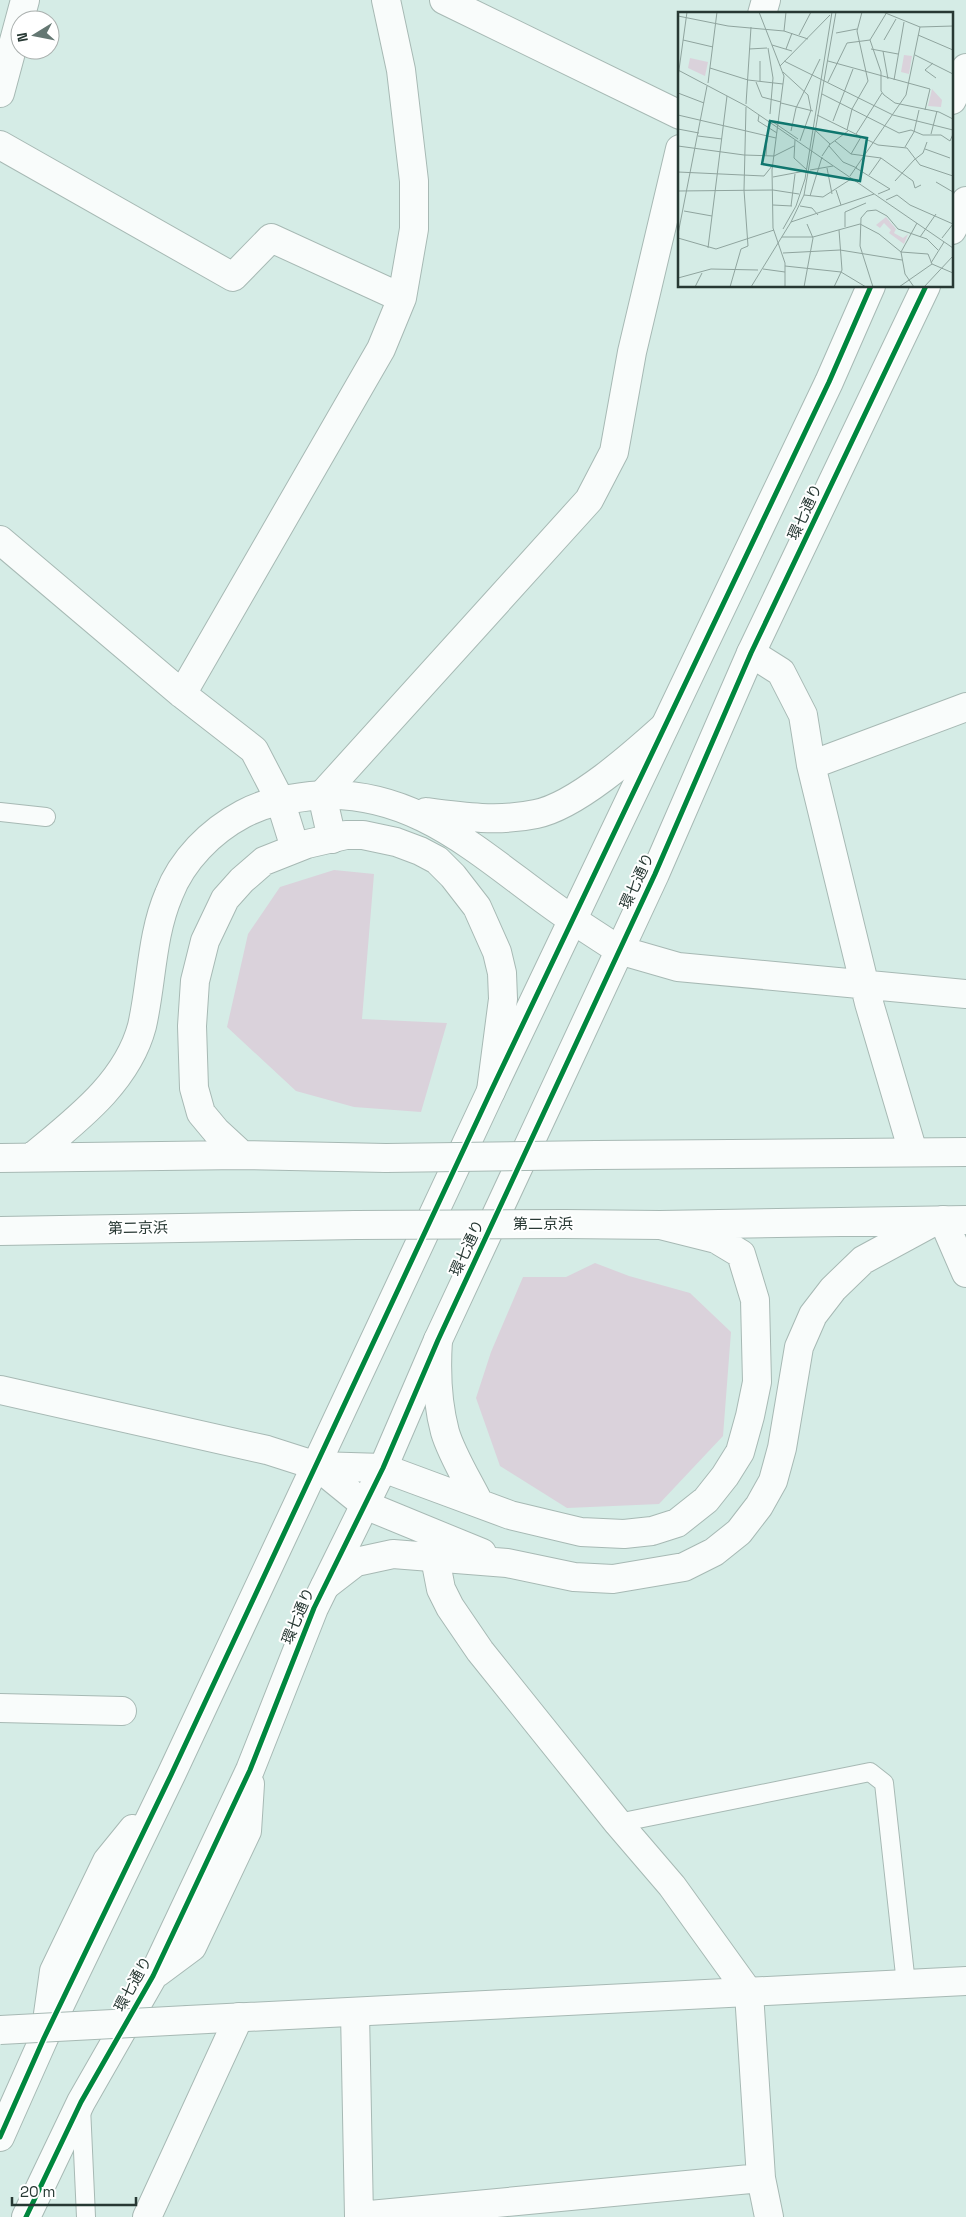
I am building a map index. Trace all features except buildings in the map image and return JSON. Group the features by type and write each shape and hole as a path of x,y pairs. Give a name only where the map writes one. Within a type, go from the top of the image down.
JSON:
{"main road":[{"path":"0,93 8,27 25,0"},
{"path":"182,694 381,350 402,298 414,229 414,181 401,70 386,0"},
{"path":"444,0 678,114"},
{"path":"954,95 966,68"},
{"path":"0,145 233,277 271,238 402,298"},
{"path":"322,795 589,500 614,452 632,352 678,157"},
{"path":"0,2137 44,2038 54,1971 107,1861 136,1826 171,1775 491,1091 829,382 870,288"},
{"name":"環七通り","path":"26,2217 81,2102 153,1976 192,1947 225,1880 247,1831 250,1770 314,1608 383,1468 438,1340 619,950 751,653 925,288"},
{"path":"0,540 182,694 254,750 280,800 295,848"},
{"path":"751,653 781,672 803,715 812,765 865,984 913,1152"},
{"path":"812,765 966,707"},
{"path":"32,1157 84,1113 115,1078 131,1056 142,1026 159,922 176,877 204,843 236,818 264,804 280,800 341,794 361,796 410,810 469,818 498,819 538,814 581,793 622,764 664,727"},
{"path":"322,795 332,839"},
{"path":"410,810 471,844 546,902 619,950 678,967 966,994"},
{"path":"242,1155 216,1131 201,1113 194,1088 192,1026 195,981 205,941 225,899 242,880 264,861 295,848 346,835 363,835 396,842 420,851 437,860 453,876 477,907 497,952 502,973 503,998 491,1091"},
{"path":"0,1158 242,1155 386,1158 966,1152"},
{"path":"325,1586 356,1562 393,1554 507,1563 574,1576 613,1579 684,1567 714,1552 739,1532 759,1506 773,1481 784,1439 799,1347 813,1315 833,1289 863,1260 948,1220 966,1273"},
{"name":"第二京浜","path":"0,1231 356,1225 660,1225 948,1220"},
{"path":"0,1390 267,1450 317,1466 383,1468 478,1501 510,1515 582,1532 624,1534 652,1532 677,1523 706,1500 725,1476 740,1452 758,1382 756,1300 741,1254 716,1239 660,1225"},
{"path":"438,1340 438,1371 446,1433 478,1501"},
{"path":"317,1466 365,1505 507,1563"},
{"path":"435,1558 441,1589 450,1607 480,1650 618,1823 672,1886 749,1993 761,2178 769,2217"},
{"path":"0,1708 122,1711"},
{"path":"0,2030 966,1981"},
{"path":"355,2012 359,2216 484,2210 761,2178"},
{"path":"147,2217 239,2018"}],"lane":[{"path":"0,812 46,817"},
{"path":"618,1823 870,1772 884,1783 906,1984"},
{"path":"81,2102 86,2217"}],"shaded area":[{"path":"334,870 374,874 362,1019 447,1023 421,1112 354,1107 296,1091 227,1027 248,934 280,887"},
{"path":"595,1263 629,1276 690,1293 731,1332 723,1436 659,1504 567,1508 500,1466 476,1398 491,1352 523,1277 566,1277"}],"cycle path":[{"path":"0,2137 44,2038 171,1775 491,1091 829,382 870,288"},
{"path":"26,2217 81,2102 153,1976 250,1770 314,1608 383,1468 438,1340 655,874 751,653 925,288"}]}
